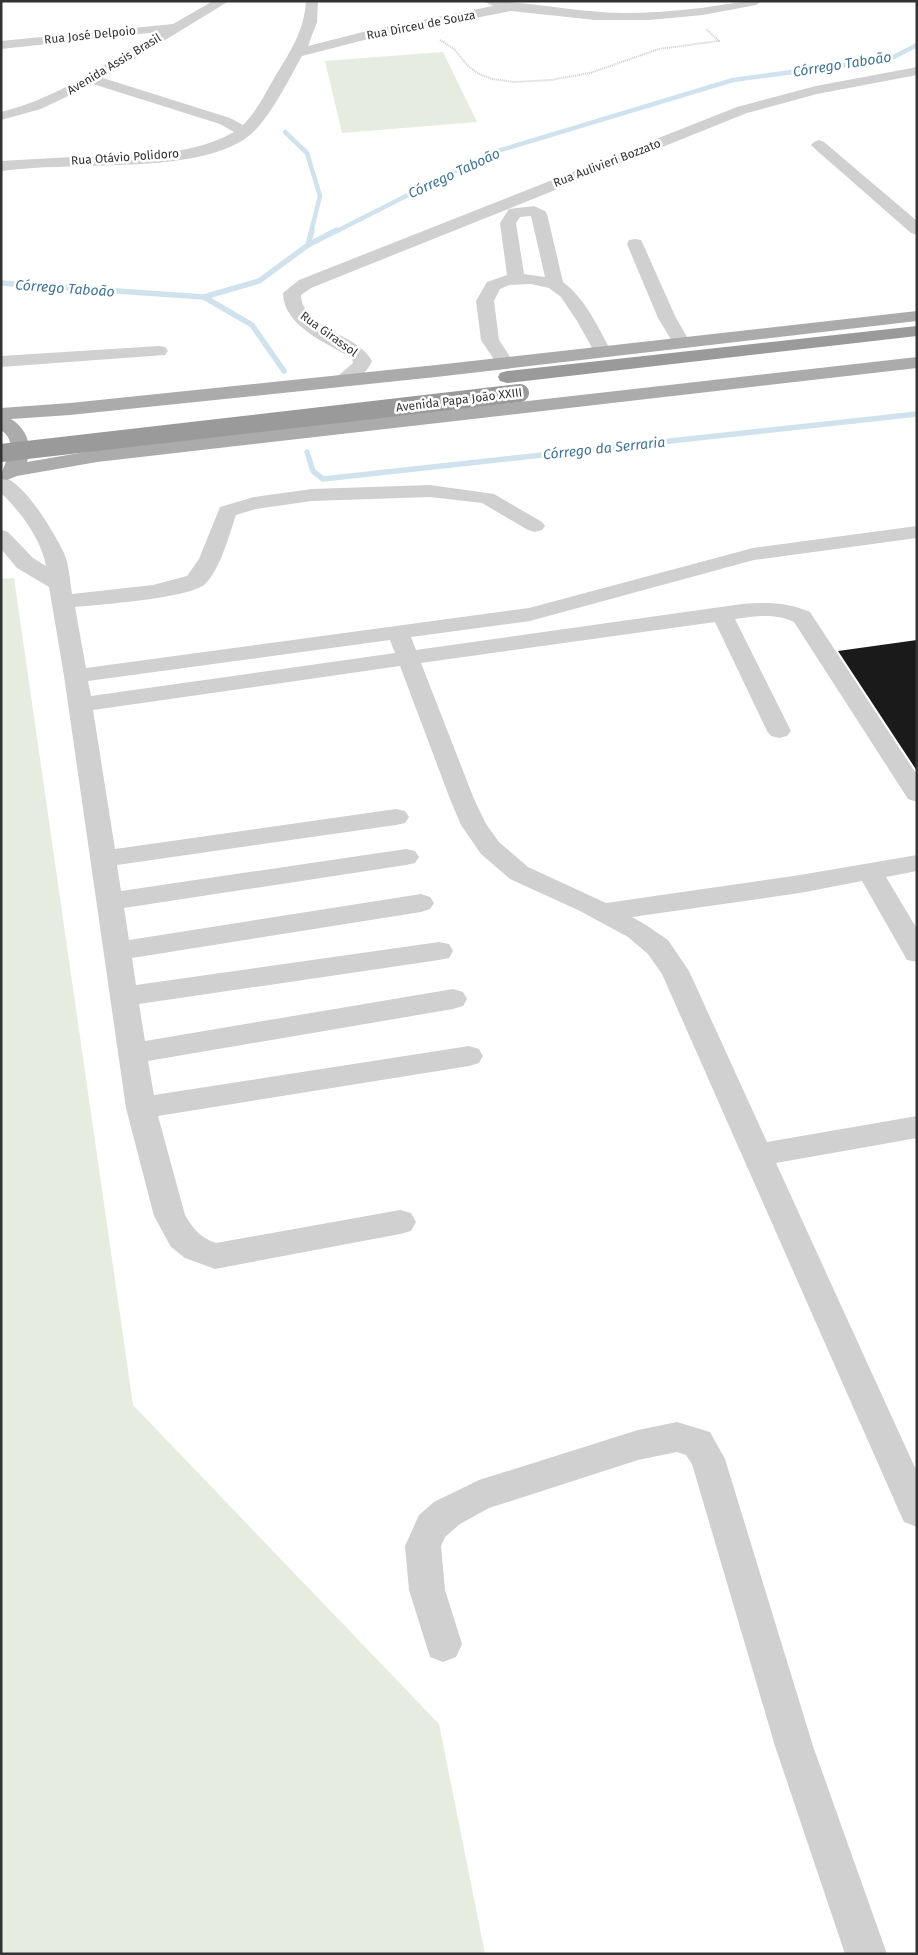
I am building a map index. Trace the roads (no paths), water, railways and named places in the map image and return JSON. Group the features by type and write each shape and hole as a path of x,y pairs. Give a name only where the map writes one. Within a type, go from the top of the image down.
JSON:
{"highway":[{"name":"Avenida Papa João XXIII","path":"61,428 506,370 917,331"},
{"name":"Avenida Papa João XXIII","path":"1,453 917,346"},
{"path":"1,434 31,431"}],"main road":[{"name":"Avenida Papa João XXIII","path":"1,414 70,409 341,381 506,370 602,352 917,316"},
{"name":"Avenida Papa João XXIII","path":"5,477 146,450 917,362"},
{"path":"1,421 14,430 21,444 18,460 5,477"}],"street":[{"name":"Avenida Assis Brasil","path":"1,116 27,111 44,105 92,79 178,26 223,1"},
{"name":"Rua Otávio Polidoro","path":"1,166 127,160 178,154 220,144 244,132 259,115 310,29 313,15 312,1"},
{"path":"489,1 511,7 590,16 630,17 689,14 756,1"},
{"name":"Rua Dirceu de Souza","path":"298,52 414,26 544,1"},
{"name":"Rua José Delpoio","path":"1,45 178,26"},
{"name":"Rua Aulivieri Bozzato","path":"305,284 742,110 816,90 917,71"},
{"path":"92,79 226,121 244,132"},
{"path":"226,121 259,115"},
{"path":"819,145 917,230"},
{"path":"516,280 508,223 515,212 534,211 539,214 555,284"},
{"path":"635,244 667,318 681,342"},
{"path":"506,370 490,340 485,301 493,286 506,280 531,279 555,284 567,292 586,321 602,352"},
{"name":"Rua Girassol","path":"305,284 292,293 292,304 300,315 360,356 362,361 361,366 341,381"},
{"path":"1,362 159,351"},
{"path":"5,477 25,505 54,554 76,676 141,1108 170,1216 182,1238 196,1250 214,1256 400,1222"},
{"path":"1,536 25,563 61,592 170,588 195,581 204,568 227,512 254,503 312,496 430,491 487,498 534,526"},
{"path":"76,676 530,614 753,554 917,532"},
{"path":"1,567 25,563 54,554"},
{"path":"80,705 722,614 764,609 780,610 802,616 917,794"},
{"path":"722,614 780,731"},
{"path":"398,632 462,799 474,825 490,848 519,873 603,912 637,931 658,947 675,971 917,1511"},
{"path":"104,859 396,817"},
{"path":"110,901 406,857"},
{"path":"603,912 870,872 917,863"},
{"path":"870,872 917,953"},
{"path":"118,950 421,903"},
{"path":"124,997 439,951"},
{"path":"133,1053 452,999"},
{"path":"141,1108 469,1056"},
{"path":"756,1155 917,1127"},
{"path":"443,1644 427,1590 422,1546 432,1526 447,1513 479,1496 638,1445 677,1437 698,1443 708,1459 794,1746 866,1954"}],"waterway":[{"name":"Córrego Taboão","path":"335,232 491,153 733,80 890,59 917,45"},
{"path":"285,132 307,153 320,196 311,232"},
{"path":"308,245 312,230"},
{"name":"Córrego Taboão","path":"308,245 337,230"},
{"name":"Córrego Taboão","path":"204,297 259,281 308,245"},
{"name":"Córrego Taboão","path":"1,283 204,297"},
{"name":"Córrego da Serraria","path":"204,297 252,325 284,371"},
{"name":"Córrego da Serraria","path":"307,452 313,471 323,479 917,414"}]}
